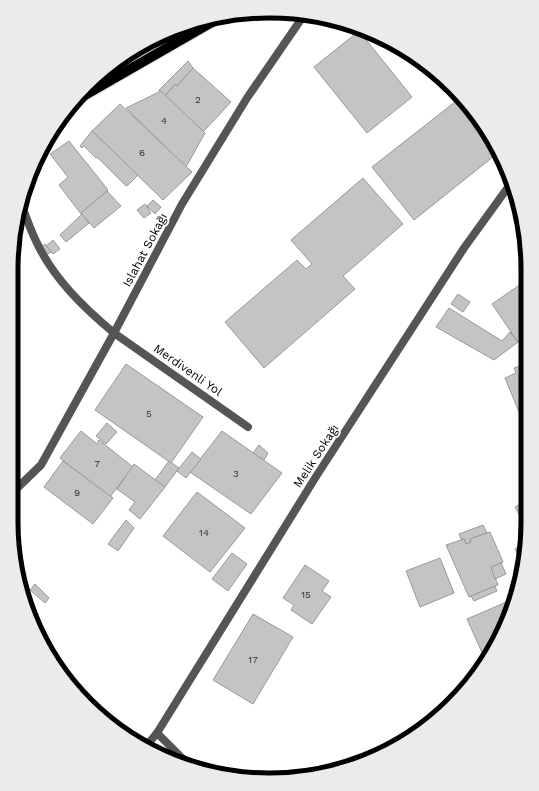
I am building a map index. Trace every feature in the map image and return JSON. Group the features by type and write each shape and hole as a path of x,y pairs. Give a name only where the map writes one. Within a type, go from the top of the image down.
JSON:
{"main road":[{"path":"94,90 203,27"}],"street":[{"name":"Islahat Sokağı","path":"18,487 41,465 114,333 182,204 247,98 301,20"},
{"name":"Melik Sokağı","path":"150,742 318,475 464,248 508,188"},
{"name":"Merdivenli Yol","path":"25,213 35,240 45,258 73,296 88,311 114,333 248,427"},
{"path":"157,733 179,756"}],"building":[{"path":"356,33 363,36 412,97 367,133 314,67"},
{"path":"188,61 193,68 177,86 175,84 165,96 159,90"},
{"path":"193,68 231,102 203,132 165,96 175,84 177,86"},
{"path":"161,91 205,133 186,167 126,108"},
{"path":"456,101 479,130 494,156 414,220 372,167"},
{"path":"120,104 192,172 163,200 92,131"},
{"path":"92,131 138,175 128,185 126,186 84,146 82,148 80,146"},
{"path":"69,141 108,190 81,214 59,185 68,177 50,154"},
{"path":"363,178 403,224 343,276 355,289 264,368 225,322 297,260 306,269 312,264 291,240"},
{"path":"107,191 121,206 94,228 81,213"},
{"path":"153,200 161,207 155,214 147,206"},
{"path":"145,204 151,213 144,218 137,210"},
{"path":"82,214 89,223 66,242 60,235"},
{"path":"53,240 60,249 53,254 46,246"},
{"path":"45,244 51,252 46,255 40,248"},
{"path":"521,284 521,340 518,342 492,304"},
{"path":"458,294 470,302 463,312 451,304"},
{"path":"449,308 502,341 510,332 518,342 494,360 436,327"},
{"path":"126,364 203,417 171,463 95,410"},
{"path":"521,365 521,411 519,412 505,378 516,373 514,368"},
{"path":"107,423 117,432 106,444 96,436"},
{"path":"81,431 97,444 99,440 133,467 110,497 60,458"},
{"path":"222,431 282,473 251,514 190,472"},
{"path":"259,445 268,453 264,460 253,453"},
{"path":"192,452 201,459 186,478 177,471"},
{"path":"63,461 113,498 93,524 44,487"},
{"path":"169,461 179,468 165,487 155,480"},
{"path":"134,464 165,487 140,519 129,510 135,502 117,489"},
{"path":"197,492 245,528 210,572 163,536"},
{"path":"521,504 521,518 515,507"},
{"path":"126,520 134,528 118,551 108,544"},
{"path":"483,525 487,533 470,539 471,542 466,544 464,539 461,539 459,534"},
{"path":"490,532 503,562 491,567 498,585 469,597 446,545 464,539 466,544 471,542 470,539"},
{"path":"519,547 519,556 515,549"},
{"path":"232,553 247,564 228,591 212,579"},
{"path":"440,558 454,593 420,607 406,571"},
{"path":"501,563 506,574 495,579 491,567"},
{"path":"305,565 329,581 322,591 331,597 312,624 291,610 294,605 283,598"},
{"path":"35,584 49,598 45,603 30,590"},
{"path":"495,586 497,591 474,601 471,596"},
{"path":"508,601 495,633 483,654 467,619"},
{"path":"253,614 293,637 253,704 213,680"}]}
